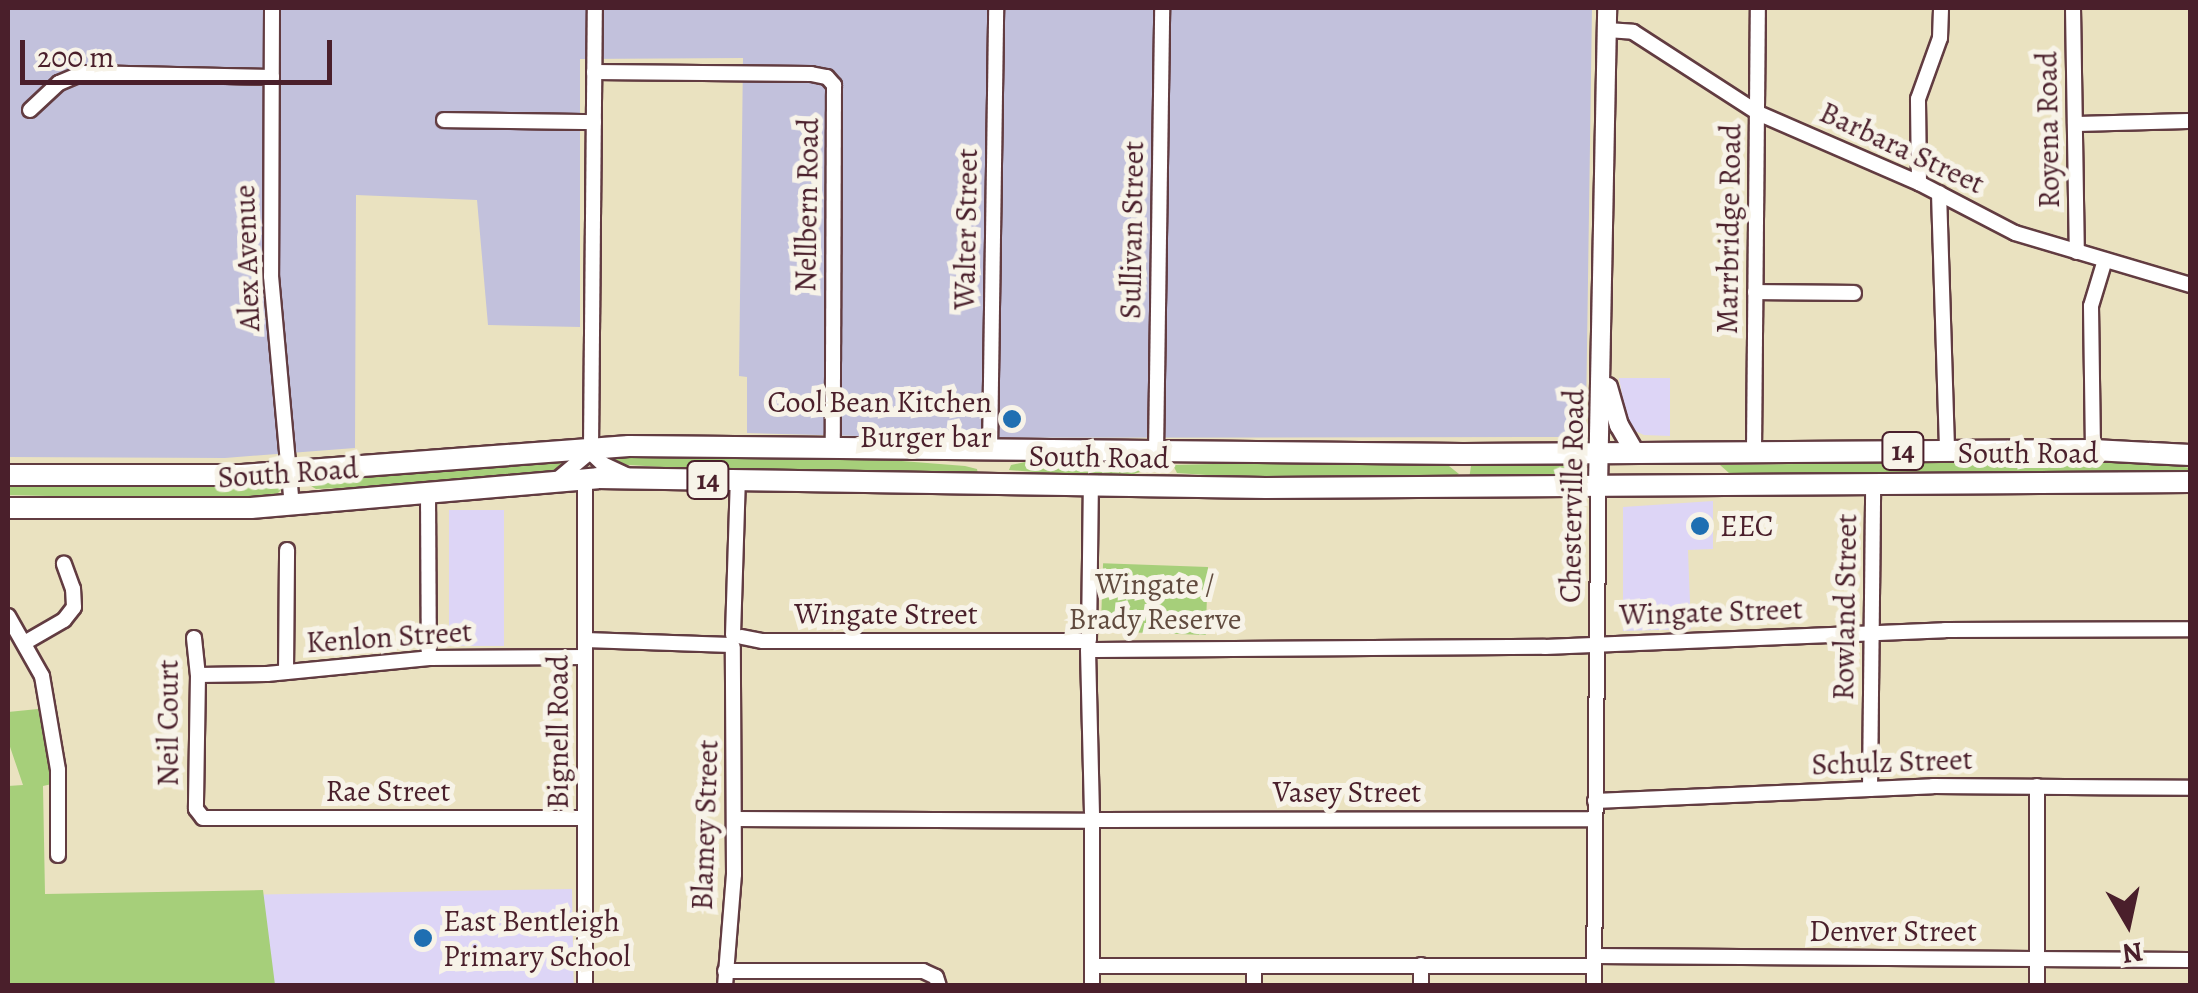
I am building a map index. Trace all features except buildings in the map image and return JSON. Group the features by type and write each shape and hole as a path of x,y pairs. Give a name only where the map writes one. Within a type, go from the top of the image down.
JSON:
{"highway":[{"name":"South Road","path":"8,475 289,471 590,449 1463,454 2093,450 2190,455"},
{"path":"1713,451 1714,486"},
{"path":"989,486 990,452"},
{"path":"1156,453 1156,487"},
{"path":"1463,454 1463,488"},
{"name":"South Road","path":"8,508 292,505 586,478 989,486 1463,488 2190,482"}],"main road":[{"name":"Chesterville Road","path":"1598,487 1607,8"},
{"path":"1602,367 1620,425 1634,452"}],"street":[{"name":"Alex Avenue","path":"272,8 271,276 292,505"},
{"path":"555,480 584,462 590,449 595,8"},
{"name":"Walter Street","path":"990,452 996,8"},
{"name":"Sullivan Street","path":"1156,453 1162,8"},
{"name":"Marrbridge Road","path":"1754,451 1758,8"},
{"path":"1918,183 1918,99 1940,38 1941,8"},
{"name":"Royena Road","path":"2073,8 2077,252"},
{"name":"Barbara Street","path":"1607,30 1633,32 1758,113 1940,193 2015,233 2190,285"},
{"name":"Nellbern Road","path":"594,72 811,74 827,77 834,85 833,450"},
{"path":"30,110 59,83 82,74 272,78"},
{"path":"444,120 594,122"},
{"path":"2075,124 2190,121"},
{"path":"1940,193 1944,222 1946,450"},
{"path":"1944,222 1948,211 1974,211"},
{"path":"2093,450 2090,306 2105,260"},
{"path":"1756,292 1854,292"},
{"path":"590,449 603,464 634,478"},
{"name":"Bignell Road","path":"585,986 586,478"},
{"name":"Blamey Street","path":"725,978 734,819 738,480"},
{"name":"Rowland Street","path":"1870,789 1873,484"},
{"path":"1091,486 1092,986"},
{"name":"Chesterville Road","path":"1594,986 1598,487"},
{"path":"428,493 429,658"},
{"path":"286,672 287,550"},
{"path":"26,642 64,620 74,607 74,589 64,564"},
{"path":"8,616 42,676 58,770 63,845"},
{"name":"Wingate Street","path":"585,640 1068,643 1114,647 1596,646 1872,633 2190,629"},
{"name":"Neil Court","path":"194,638 198,675 196,809"},
{"name":"Kenlon Street","path":"198,675 286,672 429,658 585,657"},
{"path":"2037,786 2037,986"},
{"name":"Schulz Street","path":"1594,801 1870,789 2190,788"},
{"name":"Rae Street","path":"196,809 207,819 585,818"},
{"name":"Vasey Street","path":"734,819 1594,820"},
{"name":"Denver Street","path":"1092,966 2190,960"},
{"path":"1421,965 1421,986"},
{"path":"1254,966 1254,986"},
{"path":"725,978 924,971 938,981"}],"shaded area":[{"path":"8,8 1592,8 1586,417 1567,437 933,438 747,433 747,377 739,376 743,58 580,59 580,327 488,325 477,200 356,195 355,448 225,458 8,457"},
{"path":"1619,378 1670,378 1670,436 1644,435 1633,430 1627,421"},
{"path":"1713,501 1713,549 1688,550 1691,629 1623,631 1623,507"},
{"path":"449,510 504,510 504,646 449,646"},
{"name":"East Bentleigh Primary School","path":"572,889 574,985 265,986 263,894"}],"green space":[{"path":"601,454 889,460 965,466 977,469 978,474 784,475 615,464"},
{"path":"543,459 576,461 551,471 439,483 316,489 306,483"},
{"path":"2133,459 2190,468 2190,476 1802,477 1729,473 1720,465"},
{"path":"1136,460 1146,470 1119,479 1009,470 1011,465 1030,461"},
{"path":"1379,460 1449,466 1459,474 1448,479 1279,480 1177,473 1173,465"},
{"path":"1569,464 1578,473 1469,479 1471,466"},
{"path":"277,482 282,489 278,493 251,501 8,495 8,483"},
{"name":"Wingate / Brady Reserve","path":"1103,563 1208,567 1206,635 1101,631"},
{"path":"38,709 52,771 52,784 43,786 45,894 263,890 275,985 8,985 8,786 23,785 8,741 8,712"}],"place":[{"name":"Cool Bean Kitchen Burger bar","path":"1012,419"},
{"name":"EEC","path":"1700,526"},
{"name":"East Bentleigh Primary School","path":"423,938"}]}
